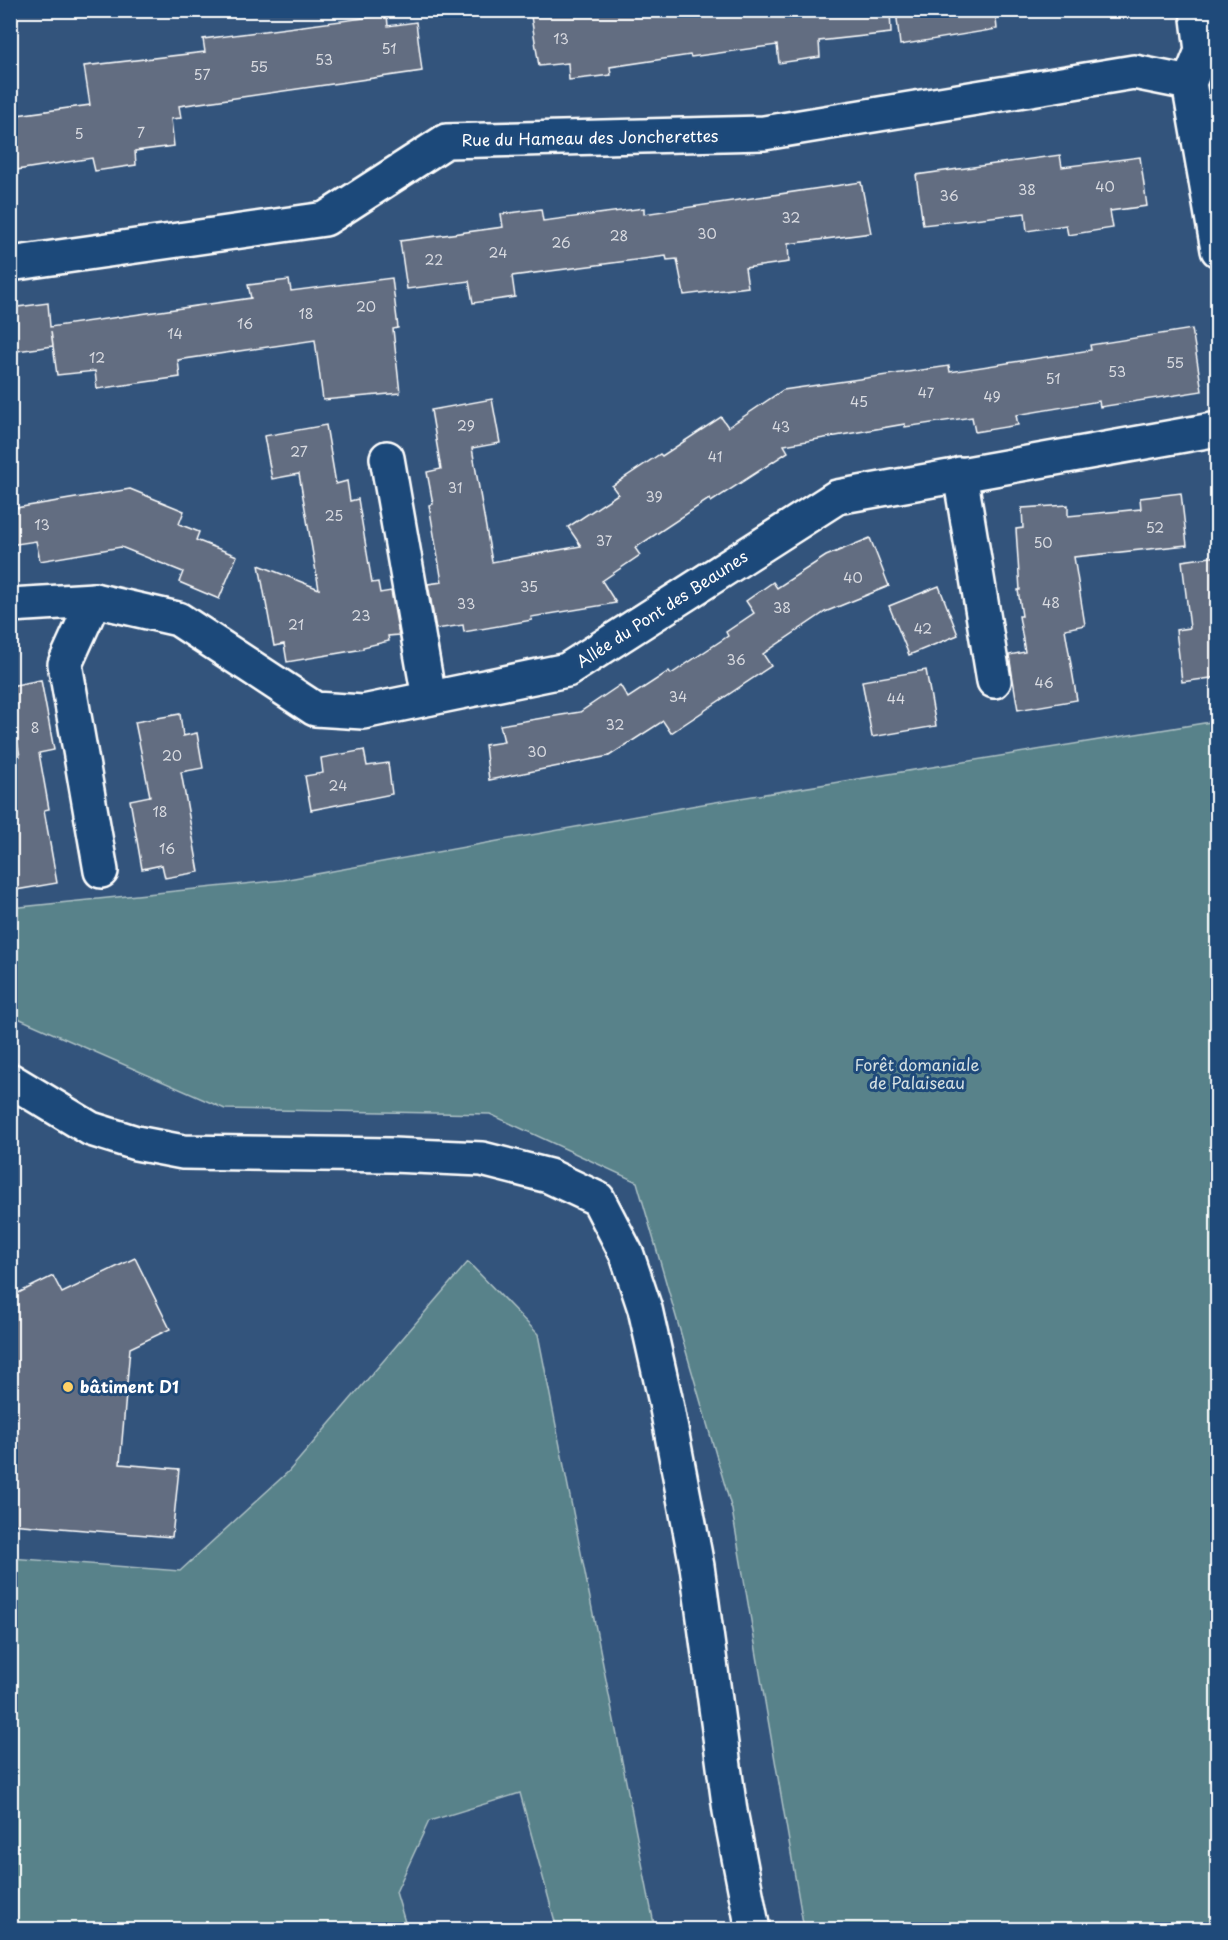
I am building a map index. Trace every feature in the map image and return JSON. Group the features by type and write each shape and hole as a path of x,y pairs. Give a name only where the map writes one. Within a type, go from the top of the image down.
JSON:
{"street":[{"path":"1197,10 1202,51 1189,83 1218,250"},
{"name":"Rue du Hameau des Joncherettes","path":"10,264 325,219 446,141 764,133 1134,72 1189,83"},
{"name":"Allée du Pont des Beaunes","path":"10,605 94,600 178,619 315,709 363,712 567,670 837,497 1218,429"},
{"path":"387,458 429,699"},
{"path":"960,474 994,681"},
{"path":"94,600 65,664 101,871"},
{"path":"10,1080 91,1129 136,1143 183,1152 392,1155 482,1159 549,1176 598,1199 627,1255 645,1309 665,1398 696,1566 730,1811 753,1929"}],"green space":[{"name":"Forêt domaniale de Palaiseau","path":"1217,721 1217,1929 804,1929 732,1510 637,1182 490,1114 225,1109 11,1015 11,908 283,880 697,805"},
{"path":"468,1262 538,1334 655,1929 557,1929 520,1793 429,1821 396,1892 407,1929 11,1929 11,1558 180,1571 289,1471"}],"building":[{"path":"530,10 890,10 891,33 819,41 820,57 779,63 777,45 610,67 611,75 569,80 568,63 539,66"},
{"path":"896,10 995,10 997,29 900,45"},
{"path":"387,15 388,26 416,22 422,71 179,106 181,118 171,119 174,146 135,151 136,165 95,171 92,158 10,171 10,116 90,105 84,66 205,52 203,39"},
{"path":"1060,155 1062,167 1140,157 1147,206 1110,211 1113,228 1068,235 1066,225 1027,231 1025,213 923,225 916,175"},
{"path":"861,182 871,233 788,244 789,262 745,268 748,287 684,295 677,259 667,260 666,256 512,276 515,297 473,303 469,281 407,289 400,241 503,227 501,214 541,209 543,221 644,208 644,214"},
{"path":"392,278 398,328 393,329 400,393 323,400 315,340 178,360 180,377 97,389 95,371 57,375 51,331 53,346 10,352 10,308 48,303 50,327 251,298 248,285 289,280 291,291"},
{"path":"1192,329 1202,391 1100,407 1099,401 1016,415 1018,425 975,432 972,417 905,427 905,424 784,445 788,452 711,502 709,499 635,548 640,555 602,581 616,603 531,617 532,620 464,632 463,625 436,629 428,584 442,582 429,505 433,504 427,472 441,469 431,410 492,399 500,443 472,448 492,562 581,546 568,527 618,494 612,486 721,417 728,427 783,390 949,366 950,372 1091,350 1090,345"},
{"path":"326,425 336,484 347,481 350,501 358,499 372,583 378,582 380,593 391,591 399,635 388,636 389,641 363,647 363,649 287,662 284,644 274,646 259,565 319,589 299,474 272,479 264,436"},
{"path":"130,489 184,511 179,524 199,532 196,540 237,556 219,599 179,582 183,572 121,547 40,561 36,541 10,545 10,509"},
{"path":"1181,493 1187,545 1074,557 1085,625 1065,629 1077,700 1018,710 1009,655 1025,652 1019,616 1022,616 1018,590 1020,590 1016,529 1023,528 1022,508 1068,505 1068,516 1141,509 1140,498"},
{"path":"870,538 889,586 825,612 763,654 771,666 671,733 663,721 609,756 489,780 485,745 504,742 500,725 580,712 620,685 628,698 669,671 671,674 728,636 726,632 754,613 746,601 773,582 777,588 826,556"},
{"path":"1218,556 1218,677 1182,682 1176,630 1190,628 1182,561"},
{"path":"939,586 958,635 909,655 889,606"},
{"path":"926,670 936,726 872,737 862,681"},
{"path":"41,680 54,750 39,753 49,809 44,810 57,883 10,891 10,758 20,756 10,706 10,686"},
{"path":"180,714 183,736 197,733 203,768 181,772 199,872 165,878 162,865 142,869 130,800 150,796 135,722"},
{"path":"364,750 367,766 388,763 392,794 311,810 305,776 323,773 321,758"},
{"name":"bâtiment D1","path":"135,1258 170,1329 130,1348 120,1464 179,1469 172,1537 10,1524 10,1297 53,1276 62,1293"}],"place":[{"name":"bâtiment D1","path":"68,1387"}]}
